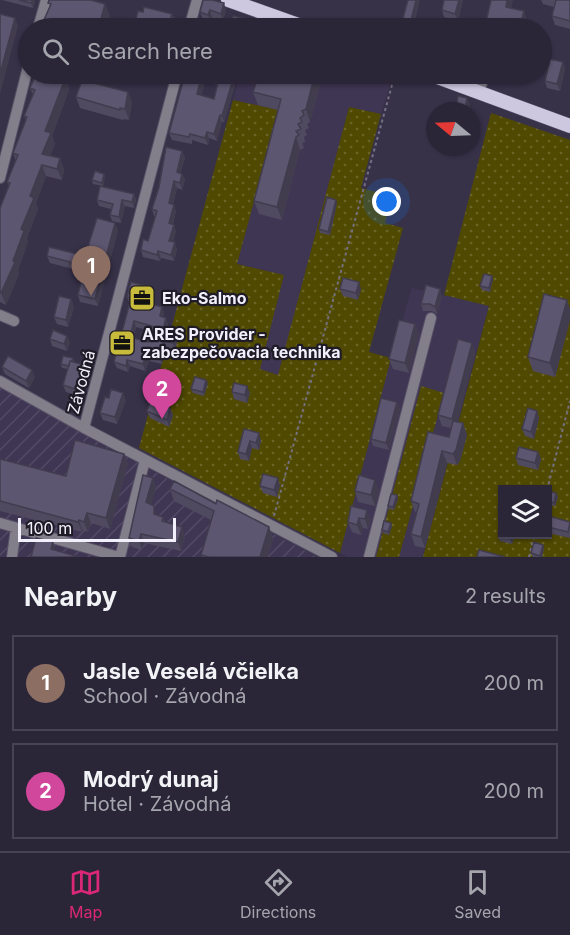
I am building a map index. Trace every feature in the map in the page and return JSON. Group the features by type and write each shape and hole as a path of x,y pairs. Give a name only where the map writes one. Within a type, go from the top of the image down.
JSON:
{"main road":[{"path":"228,0 279,18"},
{"path":"465,84 479,92 570,126"}],"street":[{"path":"41,18 46,0"},
{"path":"192,18 197,0"},
{"path":"0,178 24,84"},
{"name":"Závodná","path":"174,84 84,428 332,557"},
{"path":"479,92 482,84"},
{"path":"0,315 14,321"},
{"path":"369,557 431,318"},
{"path":"0,381 84,428"},
{"path":"0,523 116,557 145,460"},
{"path":"12,557 16,528"}],"path":[{"path":"271,525 392,84"},
{"path":"548,485 570,401"},
{"path":"529,557 534,539"}],"shaded area":[{"path":"237,84 390,84 381,114 349,107 279,375 259,369 284,275 237,264 278,111 233,100"},
{"path":"233,100 279,110 237,264 284,275 260,369 278,375 349,107 381,114 361,188 392,196 385,223 403,228 369,352 391,358 340,553 139,448"},
{"path":"491,113 570,140 570,557 423,557 489,306 444,295"},
{"path":"412,288 489,305 422,557 399,557 444,394 422,386 376,557 347,557 340,553 391,358"},
{"path":"0,378 80,422 90,438 317,557 0,557"},
{"path":"421,386 444,393 399,557 376,557"}],"building":[{"path":"49,0 91,0 105,4 101,18 45,18 51,4 48,3"},
{"path":"203,0 224,3 221,14 210,10 208,15 200,12"},
{"path":"408,0 416,0 412,18 403,18"},
{"path":"444,0 459,0 455,14 442,10"},
{"path":"491,0 507,0 506,7 524,11 522,18 487,18"},
{"path":"556,0 570,0 570,21 552,16"},
{"path":"144,7 172,14 171,17 174,17 136,18 138,11 143,12"},
{"path":"0,14 15,18 0,74"},
{"path":"552,59 563,62 557,84 552,83"},
{"path":"32,84 63,84 45,131 51,133 42,154 60,158 57,169 42,165 30,196 34,198 21,229 24,231 13,261 15,262 0,293 0,208 18,155 13,153 27,117 24,116 35,90 30,88"},
{"path":"81,84 97,84 128,92 125,109 120,108 120,110 76,97"},
{"path":"182,84 200,84 197,94 214,99 218,84 232,84 214,134 207,132 205,138 190,134 189,137 169,133"},
{"path":"256,84 312,84 306,109 302,111 304,115 300,118 302,122 298,124 301,129 296,131 299,135 296,137 277,207 254,201 281,99 253,92"},
{"path":"458,96 467,98 466,102 457,102"},
{"path":"166,147 182,151 177,172 182,174 180,183 174,181 169,203 174,205 169,223 174,225 169,241 175,242 171,255 158,251 157,255 141,250 143,239 148,241 157,211 152,209 159,187"},
{"path":"95,171 104,174 102,183 92,180"},
{"path":"100,186 134,194 132,202 122,200 119,217 110,215 113,204 97,200"},
{"path":"327,197 336,200 328,232 319,229"},
{"path":"97,218 115,223 95,299 78,295 83,272 75,269 70,262 47,256 49,247 85,256"},
{"path":"484,274 492,276 489,288 480,286"},
{"path":"343,278 359,282 356,293 340,289"},
{"path":"131,282 153,288 148,303 162,307 160,316 166,318 163,329 176,332 173,343 164,341 159,358 146,354 143,364 127,360 126,366 114,362 131,298 127,297","holes":["134,321 152,326 148,342 130,337"]},
{"path":"426,285 440,289 435,307 430,304 421,304"},
{"path":"544,294 567,300 550,363 528,357"},
{"path":"59,296 71,299 66,320 54,317"},
{"path":"399,320 415,324 405,363 389,359"},
{"path":"53,330 67,336 64,344 50,339"},
{"path":"458,339 472,343 452,419 438,415"},
{"path":"8,356 32,370 26,381 2,367"},
{"path":"63,356 73,358 69,366 61,364"},
{"path":"70,361 88,366 78,390 63,385"},
{"path":"195,377 206,380 203,392 191,389"},
{"path":"234,383 247,386 245,395 232,392"},
{"path":"111,389 123,393 115,417 100,413 105,397 109,398"},
{"path":"381,398 397,402 386,443 371,439"},
{"path":"150,402 170,408 167,420 147,411"},
{"path":"528,408 537,411 531,432 522,429"},
{"path":"453,421 463,423 456,450 453,454 442,451 421,537 411,534 419,504 411,501 428,432 449,437"},
{"path":"244,429 259,433 256,443 250,441 246,454 238,452"},
{"path":"75,440 124,454 106,518 87,513 84,522 79,520 78,522 0,501 0,459 66,476"},
{"path":"519,447 538,452 535,463 516,458"},
{"path":"263,474 278,478 274,490 260,486"},
{"path":"143,475 153,478 146,502 154,506 154,514 163,517 162,521 182,527 178,542 141,534 139,541 129,538"},
{"path":"359,475 375,480 371,495 355,491"},
{"path":"174,481 216,504 217,500 269,527 260,557 201,555 214,511 170,489"},
{"path":"552,492 556,493 554,503 552,502"},
{"path":"391,494 397,495 393,507 388,506"},
{"path":"351,506 367,510 365,519 359,518 357,525 348,522"},
{"path":"552,517 570,522 568,532 552,528"},
{"path":"384,521 391,523 388,532 382,530"},
{"path":"36,538 53,542 51,549 79,557 31,557"},
{"path":"534,542 543,545 540,556 531,553"},
{"path":"479,550 505,557 477,557"}],"place":[{"name":"Jasle Veselá včielka","path":"91,296"},
{"name":"Eko-Salmo","path":"142,298"},
{"name":"ARES Provider - zabezpečovacia technika","path":"122,343"},
{"name":"Modrý dunaj","path":"162,419"}]}
